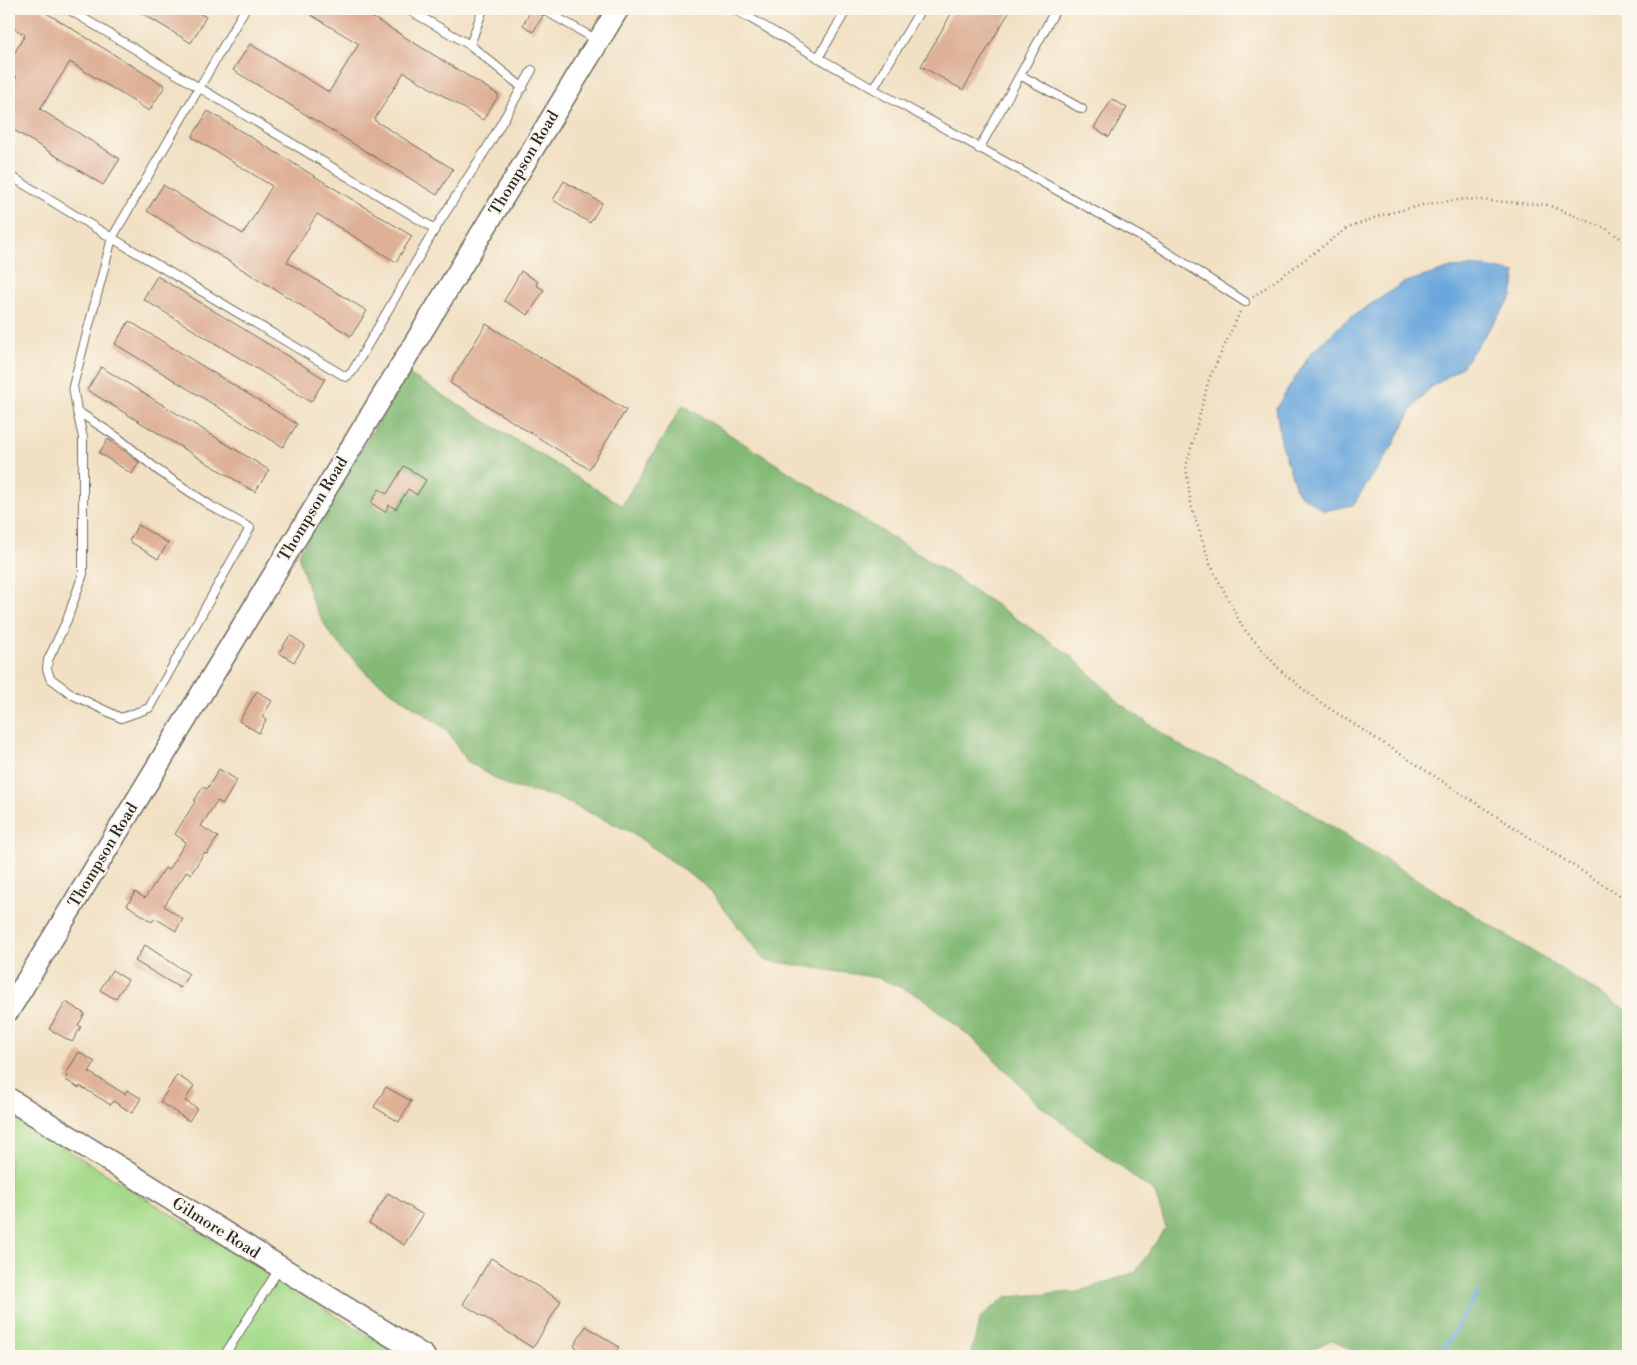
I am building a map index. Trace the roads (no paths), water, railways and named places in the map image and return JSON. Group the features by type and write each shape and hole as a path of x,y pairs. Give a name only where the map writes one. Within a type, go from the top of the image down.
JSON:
{"main road":[{"name":"Thompson Road","path":"9,1010 618,9"},
{"name":"Gilmore Road","path":"9,1099 424,1356"}],"lane":[{"path":"68,9 435,229"},
{"path":"77,411 117,437 160,471 211,506 250,528 149,708 121,718 73,695 50,678 47,669 48,660 67,620 83,574 83,438 77,411 73,386 112,238 245,9"},
{"path":"407,9 470,45 523,88"},
{"path":"470,45 482,9"},
{"path":"542,9 599,41"},
{"path":"735,9 979,149 1156,245 1245,302"},
{"path":"818,58 847,9"},
{"path":"873,89 921,9"},
{"path":"979,149 1056,9"},
{"path":"9,175 346,377 352,372 435,229 523,88 532,70"},
{"path":"1020,75 1082,109"},
{"path":"224,1356 280,1267"}],"water":[{"path":"1481,266 1516,273 1512,297 1462,367 1429,389 1411,411 1394,444 1353,505 1324,511 1297,492 1281,442 1276,408 1311,353 1344,322 1403,283 1451,268"}],"waterway":[{"path":"1440,1356 1477,1294"}]}
